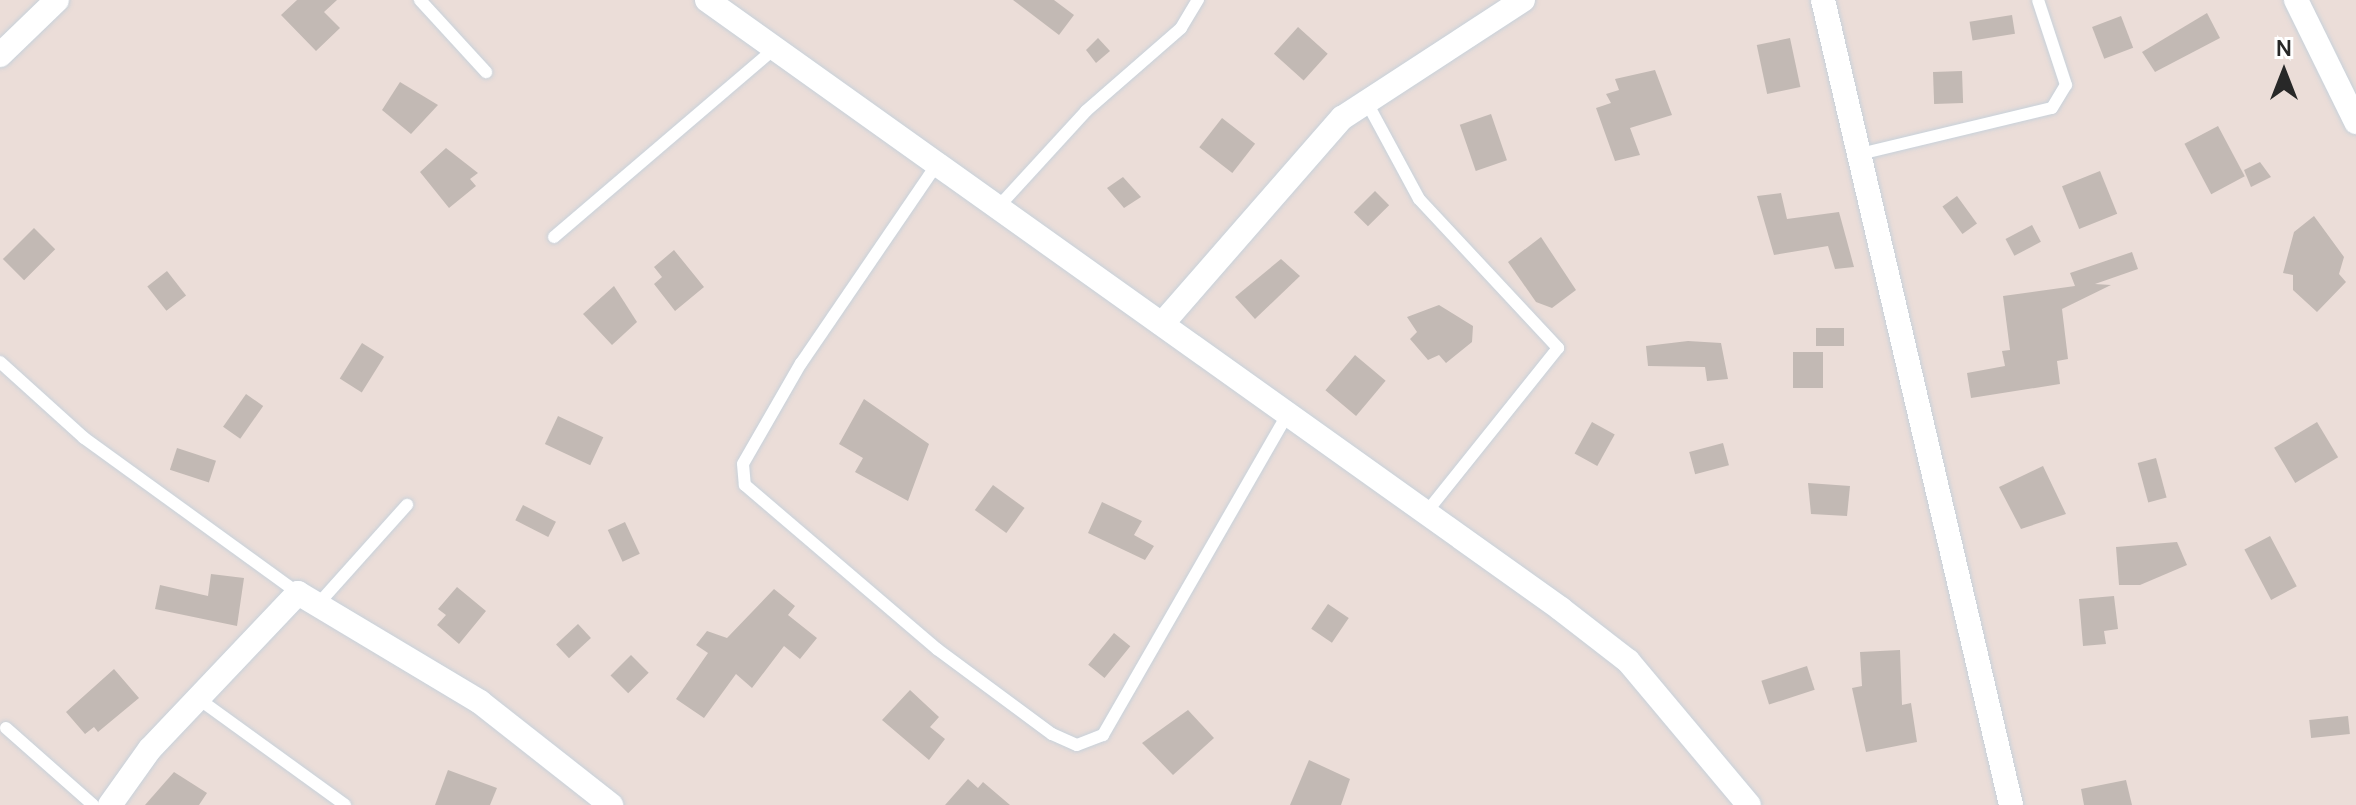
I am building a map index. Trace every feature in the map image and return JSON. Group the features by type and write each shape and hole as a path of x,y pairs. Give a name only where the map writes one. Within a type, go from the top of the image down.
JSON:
{"street":[{"path":"0,55 57,0"},
{"path":"707,0 773,50 1000,205 1285,418 1425,514 1628,661 1749,805"},
{"path":"1162,324 1364,99 1523,0"},
{"path":"1823,0 2011,805"},
{"path":"2296,0 2356,122"},
{"path":"110,805 150,749 309,598 480,702 611,805"}],"lane":[{"path":"420,0 486,72"},
{"path":"1000,205 1086,111 1181,28 1198,0"},
{"path":"1860,154 2052,108 2066,85 2038,0"},
{"path":"554,237 773,50"},
{"path":"1364,99 1419,199 1553,334 1558,348 1425,514"},
{"path":"937,164 801,363 743,464 745,485 925,639 1052,734 1077,745 1103,735 1285,418"},
{"path":"0,362 84,438 309,598 407,505"},
{"path":"200,700 345,805"},
{"path":"6,728 93,805"}],"building":[{"path":"297,0 337,0 324,12 340,28 316,51 281,15"},
{"path":"1013,0 1054,0 1074,15 1059,35"},
{"path":"2207,13 2220,38 2155,72 2142,52"},
{"path":"2012,15 2015,34 1973,40 1970,22"},
{"path":"2121,16 2133,48 2104,59 2092,27"},
{"path":"1298,27 1328,54 1304,81 1274,54"},
{"path":"1098,38 1110,51 1096,63 1086,50"},
{"path":"1790,38 1800,87 1767,94 1757,45"},
{"path":"1655,70 1672,115 1630,128 1640,155 1615,161 1596,108 1611,103 1606,94 1619,90 1615,79"},
{"path":"1962,71 1963,103 1934,104 1933,72"},
{"path":"400,82 438,105 411,134 382,110"},
{"path":"1491,114 1507,160 1476,171 1460,125"},
{"path":"1222,118 1255,144 1232,173 1199,147"},
{"path":"2218,126 2245,176 2211,194 2184,144"},
{"path":"446,148 478,173 470,179 476,186 449,208 420,172"},
{"path":"2260,162 2271,177 2251,187 2244,170"},
{"path":"2100,171 2117,214 2079,229 2062,186"},
{"path":"1123,177 1141,197 1124,208 1107,188"},
{"path":"1375,191 1389,205 1368,226 1354,212"},
{"path":"1781,193 1787,219 1839,212 1854,267 1835,269 1828,246 1774,255 1757,196"},
{"path":"1957,196 1977,224 1962,234 1942,207"},
{"path":"2314,216 2344,257 2339,274 2346,282 2317,312 2293,290 2293,275 2283,273 2294,232"},
{"path":"2032,225 2041,242 2014,256 2006,239"},
{"path":"34,228 55,249 24,280 3,259"},
{"path":"1541,237 1576,290 1552,308 1536,302 1508,262"},
{"path":"674,250 704,287 675,311 654,284 662,277 654,267"},
{"path":"2132,252 2138,269 2095,284 2111,285 2062,309 2068,359 2057,361 2060,384 1971,398 1967,373 2005,366 2002,351 2010,350 2003,296 2075,286 2070,273"},
{"path":"1281,259 1300,276 1255,319 1235,297"},
{"path":"167,271 186,295 166,311 147,286"},
{"path":"614,286 637,322 612,345 583,314"},
{"path":"1439,305 1473,326 1472,342 1446,363 1439,355 1428,360 1410,339 1417,332 1407,317"},
{"path":"1816,328 1844,328 1844,346 1816,346"},
{"path":"1688,341 1721,343 1728,379 1707,381 1705,367 1648,366 1646,346"},
{"path":"362,343 384,357 362,392 340,379"},
{"path":"1793,352 1823,352 1823,388 1793,388"},
{"path":"1355,355 1386,381 1356,416 1325,390"},
{"path":"246,394 263,406 240,439 223,427"},
{"path":"864,399 929,444 908,501 855,472 863,458 839,444"},
{"path":"558,416 603,437 590,465 545,444"},
{"path":"1592,422 1615,435 1597,466 1575,453"},
{"path":"2317,422 2338,457 2295,483 2274,448"},
{"path":"1723,443 1729,465 1695,474 1689,452"},
{"path":"177,448 216,461 209,483 170,470"},
{"path":"2156,458 2167,498 2148,503 2138,463"},
{"path":"2043,466 2066,514 2021,529 1999,487"},
{"path":"1808,483 1850,486 1847,516 1811,514"},
{"path":"993,485 1025,508 1006,533 975,510"},
{"path":"1102,502 1142,521 1134,535 1154,546 1145,560 1088,533"},
{"path":"523,505 556,522 548,537 515,520"},
{"path":"625,522 640,554 623,562 608,530"},
{"path":"2270,536 2297,586 2271,600 2244,550"},
{"path":"2177,542 2187,565 2140,585 2119,585 2116,547"},
{"path":"211,574 244,578 237,626 155,609 160,585 208,596"},
{"path":"457,587 486,611 459,644 437,625 446,615 438,609"},
{"path":"774,589 795,606 788,615 817,638 800,659 784,646 752,688 736,674 704,718 676,699 708,653 696,645 707,631 727,638"},
{"path":"2114,596 2118,629 2104,631 2106,644 2083,646 2079,599"},
{"path":"1328,604 1349,618 1332,643 1311,629"},
{"path":"578,624 591,638 569,658 556,644"},
{"path":"1114,633 1130,646 1105,678 1088,665"},
{"path":"1900,650 1902,705 1911,703 1917,742 1866,752 1852,688 1862,686 1860,652"},
{"path":"631,655 649,673 628,693 610,676"},
{"path":"1807,666 1815,690 1769,705 1761,681"},
{"path":"114,669 139,698 98,732 94,727 85,734 66,712"},
{"path":"910,690 939,717 930,727 945,739 929,760 882,720"},
{"path":"1188,710 1214,738 1173,775 1142,743"},
{"path":"2348,716 2350,734 2311,738 2309,720"},
{"path":"1309,760 1350,779 1341,805 1290,805"},
{"path":"448,770 497,788 490,805 435,805"},
{"path":"174,772 207,793 199,805 145,805"},
{"path":"968,779 978,788 983,782 1010,805 945,805"},
{"path":"2126,780 2132,805 2084,805 2081,789"}]}
